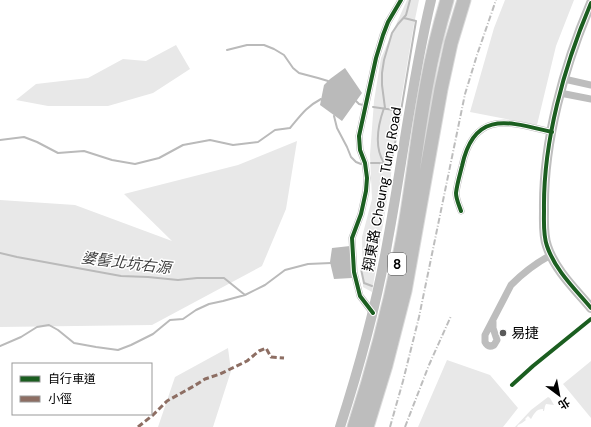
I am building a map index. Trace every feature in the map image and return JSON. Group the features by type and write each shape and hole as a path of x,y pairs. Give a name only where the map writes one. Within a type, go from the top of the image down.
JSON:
{"highway":[{"name":"8","path":"354,427 372,371 393,286 427,84 447,0"},
{"name":"8","path":"367,427 386,365 405,291 440,89 449,51 464,0"}],"main road":[{"name":"翔東路 Cheung Tung Road","path":"340,427 361,361 373,313 388,239 416,70 431,0"},
{"path":"590,307 567,280 546,245 544,203 545,175 560,93 573,48 591,3"}],"street":[{"path":"373,313 360,296 354,272 352,238 361,214 367,178 365,163 360,150 359,136 376,58 383,35 388,22 401,0"},
{"path":"564,79 591,85"},
{"path":"560,93 591,99"},
{"path":"461,211 456,193 464,154 472,138 478,132 486,126 502,123 552,132"},
{"path":"493,322 512,285 517,279 540,261 551,255"}],"shaded area":[{"path":"407,0 419,0 396,130 391,175 372,292 363,287 362,237 372,199 370,155 374,101 381,58"},
{"path":"505,0 574,0 556,46 537,125 470,112 494,28"},
{"path":"176,45 190,69 153,93 108,106 48,106 16,100 36,84 88,78 123,59 146,61"},
{"path":"345,68 362,93 342,121 320,105 324,85"},
{"path":"297,141 286,209 262,266 152,325 0,327 0,200 75,205 172,241 124,194 238,165"},
{"path":"350,246 352,278 334,279 330,262 332,248"},
{"path":"228,348 231,371 213,427 158,427 175,377"},
{"path":"447,360 490,375 518,408 503,427 418,427"},
{"path":"591,361 591,418 563,384"},
{"path":"548,397 554,405 546,404 544,411 543,409 539,410 531,419 528,416 525,419 526,420 515,427 531,410"}],"waterway":[{"path":"385,108 382,85 384,60 392,33 406,15 410,0"},
{"path":"371,163 391,165 416,21 404,18"},
{"path":"227,50 247,45 264,45 284,55 293,68 299,73 328,81"},
{"path":"0,140 24,137 58,153 84,151 112,160 135,164 159,158 183,145 210,140 233,145 258,142 275,130 290,128 308,108 321,99"},
{"path":"356,101 363,105"},
{"path":"373,107 401,111"},
{"path":"384,108 378,136 379,150 384,163"},
{"path":"334,116 337,128 351,157 356,162 361,164"},
{"name":"婆髻北坑右源","path":"0,253 121,276 178,280 224,278 245,295"},
{"path":"0,346 21,337 37,327 49,325 58,330 74,343 118,350 153,334 170,320 183,319 196,310 209,304 245,295 265,285 285,270 308,264 331,263"},
{"path":"361,269 364,283 372,286"}],"railway":[{"path":"390,427 419,317 465,94 496,0"},
{"path":"405,427 429,365 451,316"}],"marked path":[{"path":"138,427 167,401 205,379 220,374 247,361 259,351 266,348 271,357 284,358"}],"cycle path":[{"path":"373,313 360,296 354,272 352,238 361,214 367,178 365,163 360,150 359,136 376,58 383,35 388,22 401,0"},
{"path":"591,3 572,52 551,131 545,184 544,224 546,242 555,263 566,279 591,308"},
{"path":"461,211 456,195 457,186 468,148 475,135 484,128 495,124 508,123 552,132"},
{"path":"512,385 591,319"}],"place":[{"name":"易捷","path":"503,333"}]}
